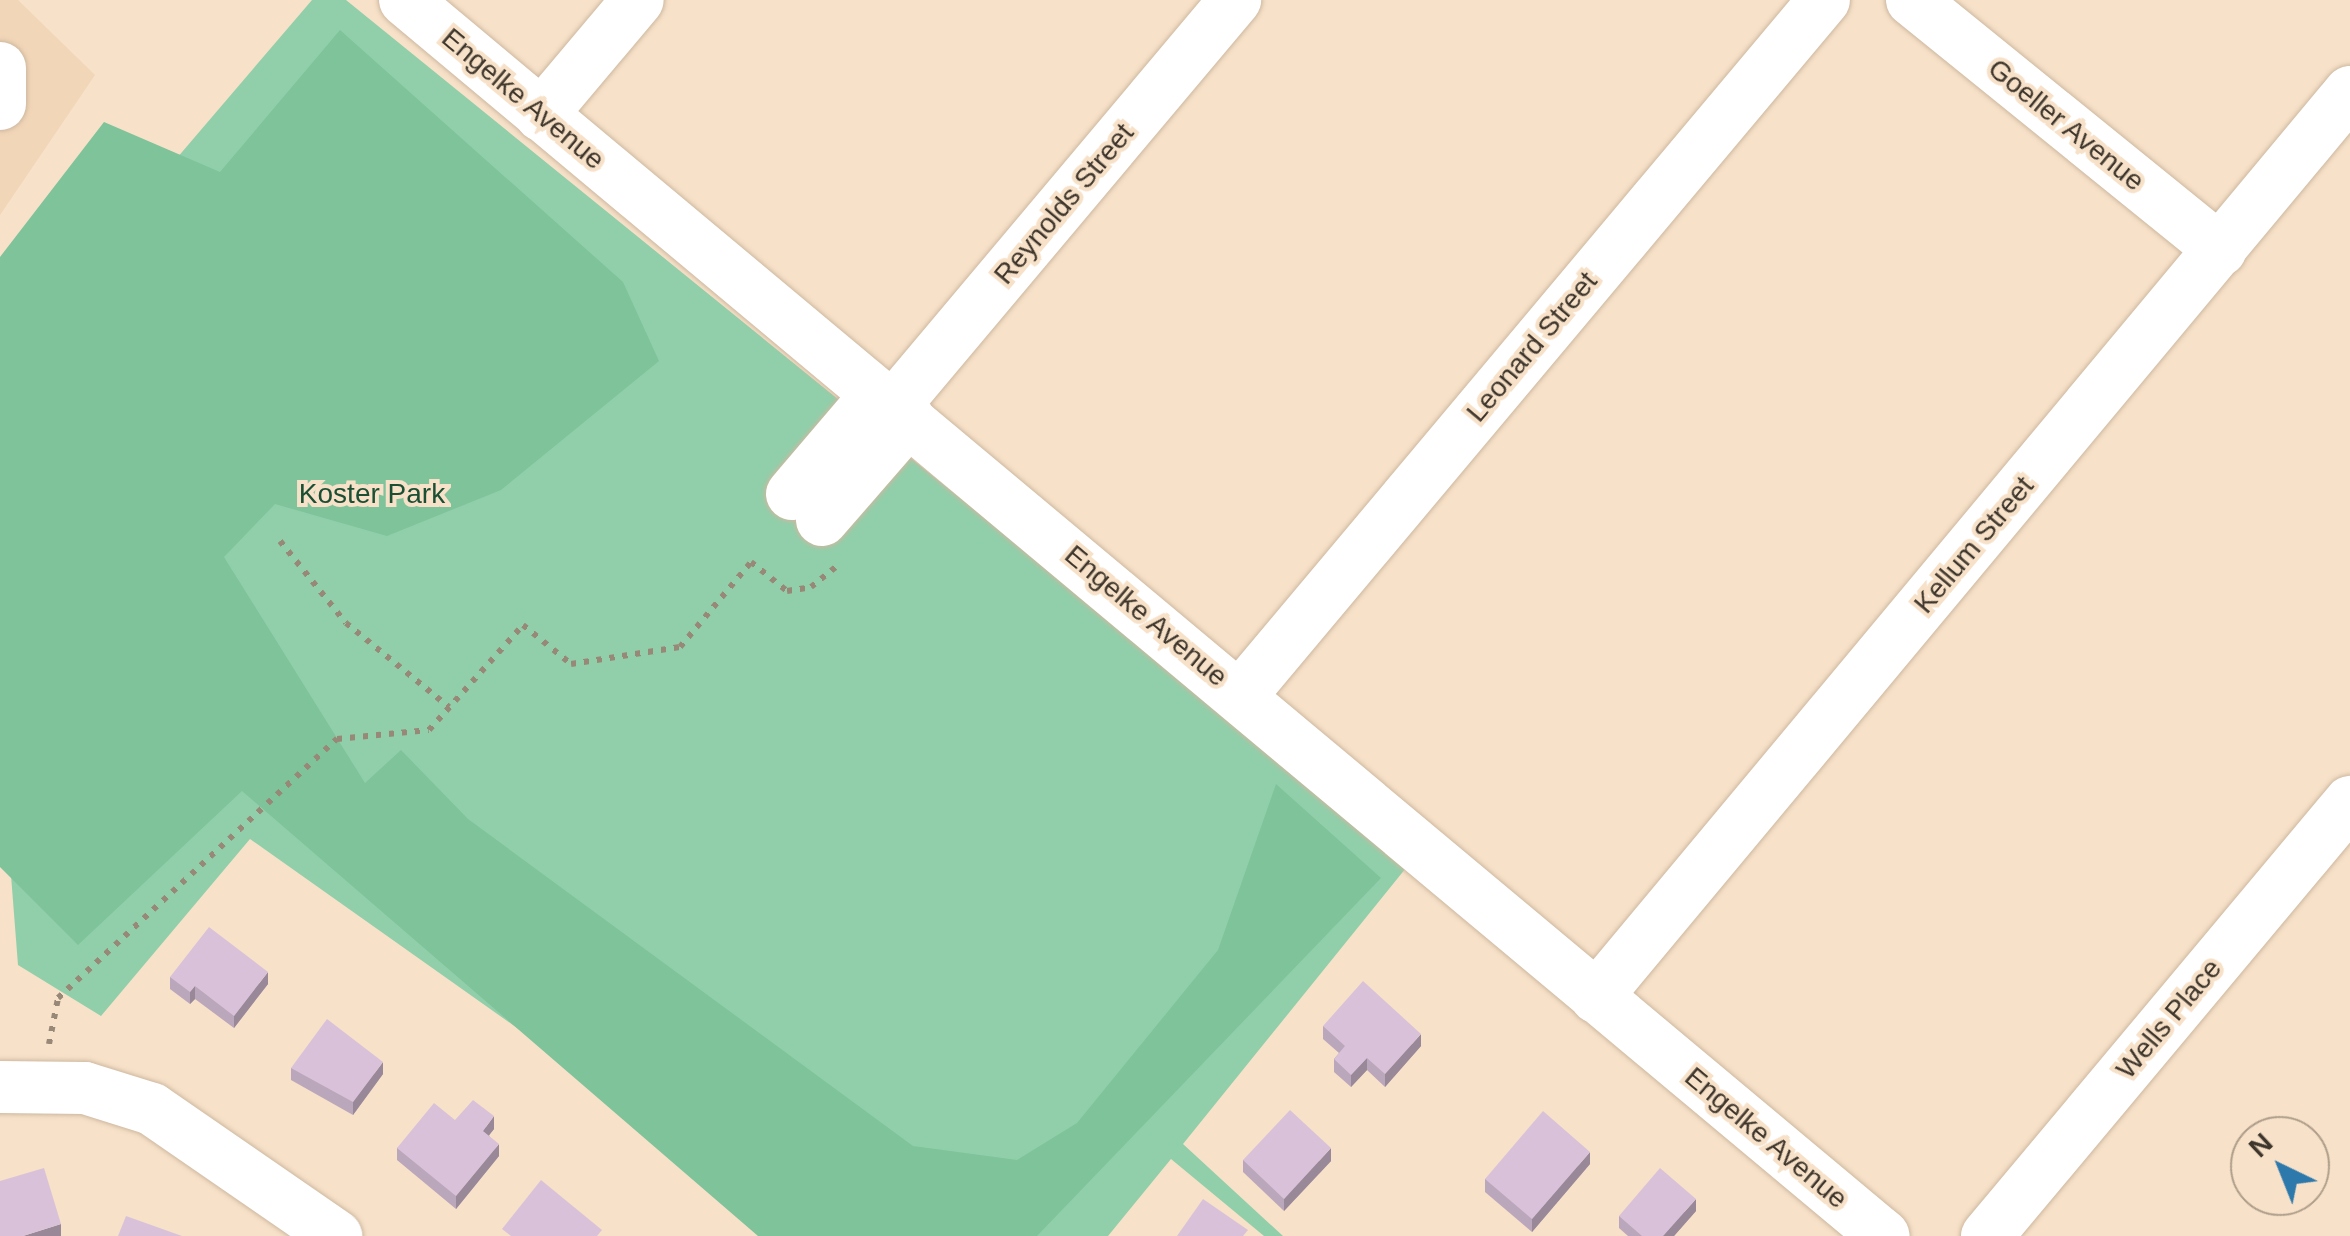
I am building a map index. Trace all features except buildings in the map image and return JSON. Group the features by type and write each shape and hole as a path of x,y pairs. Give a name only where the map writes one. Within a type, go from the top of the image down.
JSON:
{"street":[{"name":"Engelke Avenue","path":"405,0 1884,1236"},
{"path":"542,115 638,0"},
{"name":"Reynolds Street","path":"822,521 893,407 1236,0"},
{"name":"Leonard Street","path":"1241,695 1824,0"},
{"name":"Goeller Avenue","path":"1912,0 2221,250"},
{"path":"0,68 0,104"},
{"name":"Kellum Street","path":"1596,998 2350,92"},
{"name":"Wells Place","path":"1988,1236 2350,802"},
{"path":"20,1087 85,1088 152,1109 278,1216 336,1236"}],"path":[{"path":"20,1087 58,998 337,739 429,730 523,625 571,664 680,647 751,562 787,591 811,586 822,521"},
{"path":"280,541 346,623 449,707"}],"shaded area":[{"path":"0,0 18,0 95,75 0,215"}],"green space":[{"name":"Koster Park","path":"312,0 346,0 1410,863 1183,1144 1283,1236 1264,1236 1171,1159 1108,1236 811,1236 250,839 101,1016 18,965 0,734 0,365"},
{"path":"340,30 623,282 659,361 501,490 387,536 275,504 224,557 365,783 401,750 468,819 913,1146 1017,1160 1077,1123 1218,950 1276,784 1381,878 1037,1236 758,1236 242,791 78,945 0,867 0,257 104,122 220,172"}]}
